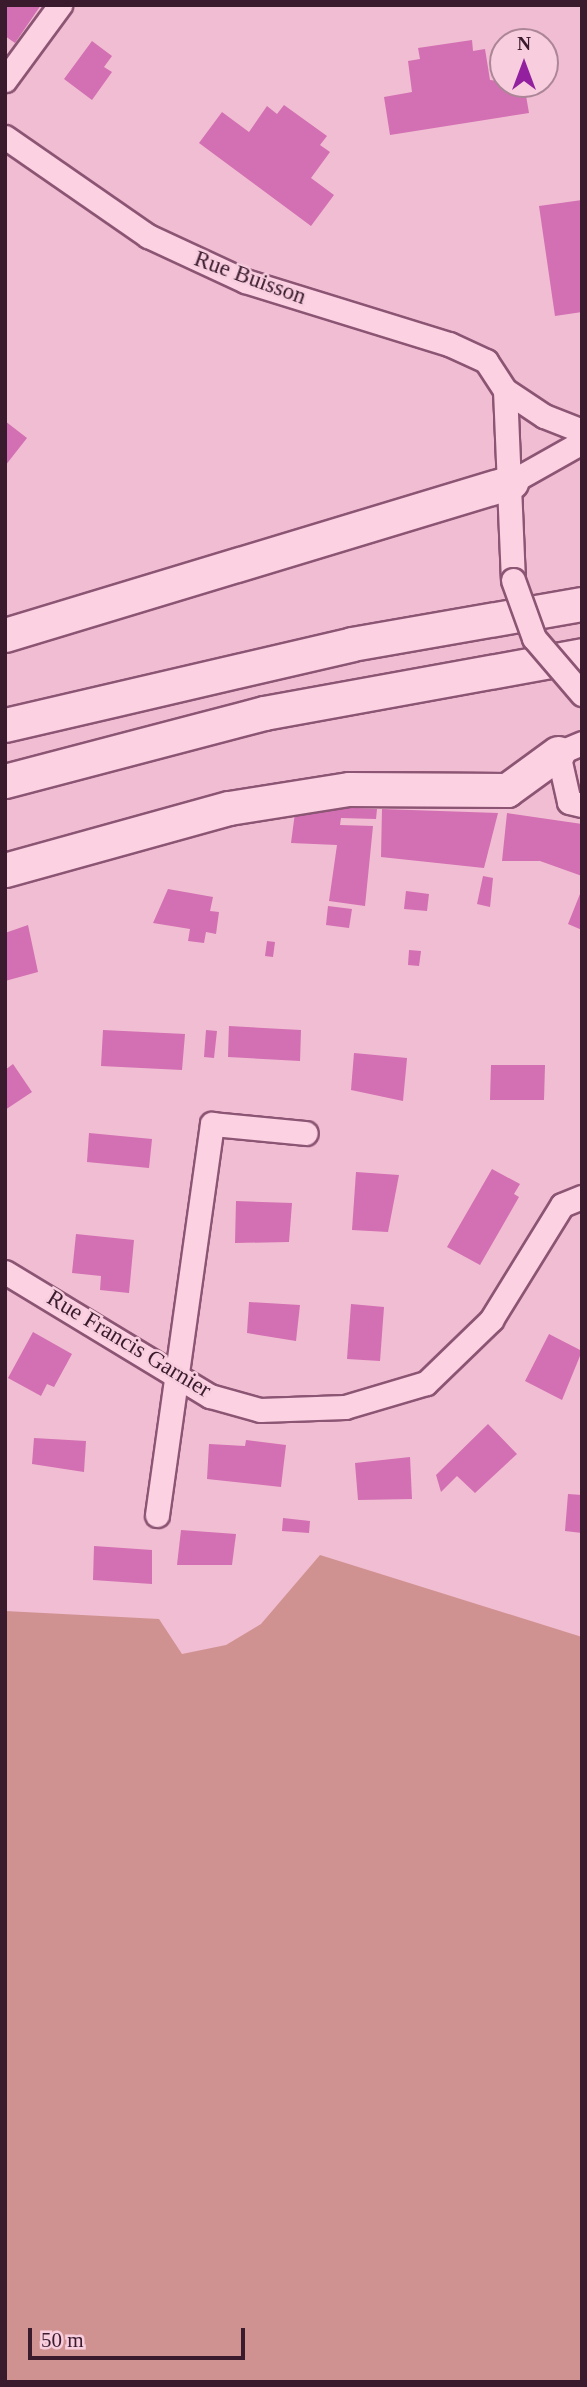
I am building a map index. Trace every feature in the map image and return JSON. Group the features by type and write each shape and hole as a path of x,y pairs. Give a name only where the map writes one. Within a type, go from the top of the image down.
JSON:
{"main road":[{"path":"5,635 511,482"},
{"path":"5,725 352,644 582,604"},
{"path":"5,781 264,713 582,655"},
{"path":"5,870 229,808 349,789 507,790 570,748"}],"street":[{"path":"5,80 60,5"},
{"name":"Rue Buisson","path":"5,137 148,236 246,281 449,344 486,361 505,390 582,431"},
{"name":"Rue Buisson","path":"505,390 511,482 513,580 534,638 582,694"},
{"path":"511,482 582,442"},
{"path":"570,748 569,802 582,805"},
{"path":"157,1515 212,1124 306,1133"},
{"name":"Rue Francis Garnier","path":"5,1272 211,1396 260,1410 345,1407 426,1382 491,1320 562,1205 582,1197"}],"shaded area":[{"path":"320,1555 582,1637 582,2382 5,2382 5,1611 159,1619 182,1654 226,1645 261,1624"}],"building":[{"path":"5,5 41,5 15,43 5,36"},
{"path":"472,40 473,51 485,49 489,98 526,98 529,113 390,135 384,97 412,92 408,61 420,59 418,48"},
{"path":"92,41 112,56 104,67 112,72 92,100 64,79"},
{"path":"284,105 327,136 320,145 330,152 311,178 334,195 311,226 199,143 222,112 249,132 267,106 277,114"},
{"path":"582,200 582,312 555,316 539,206"},
{"path":"5,421 27,438 5,466"},
{"path":"296,805 377,809 376,819 341,818 340,825 373,826 365,906 329,901 337,845 291,843"},
{"path":"382,809 498,813 484,868 381,857"},
{"path":"507,813 582,824 582,876 540,861 502,861"},
{"path":"483,876 493,878 490,907 477,904"},
{"path":"168,889 213,897 210,911 219,912 216,934 206,932 204,943 188,941 190,929 153,923"},
{"path":"582,889 582,930 568,924"},
{"path":"406,891 429,894 427,911 404,909"},
{"path":"328,906 352,909 349,928 326,925"},
{"path":"28,925 38,972 5,981 5,933"},
{"path":"267,941 275,942 273,957 265,956"},
{"path":"409,950 421,951 419,966 408,965"},
{"path":"229,1026 301,1030 300,1061 228,1057"},
{"path":"103,1030 185,1034 182,1070 101,1066"},
{"path":"206,1030 217,1031 214,1058 204,1057"},
{"path":"354,1053 407,1058 403,1101 351,1090"},
{"path":"13,1064 32,1092 5,1110 5,1070"},
{"path":"491,1065 545,1065 544,1100 490,1100"},
{"path":"89,1133 152,1139 149,1168 87,1162"},
{"path":"492,1169 520,1184 514,1194 519,1197 480,1265 447,1247"},
{"path":"356,1172 399,1175 388,1232 352,1230"},
{"path":"236,1201 292,1203 289,1242 235,1243"},
{"path":"76,1234 134,1240 129,1293 100,1290 101,1276 72,1273"},
{"path":"249,1302 300,1305 296,1341 247,1333"},
{"path":"351,1304 384,1307 380,1361 347,1359"},
{"path":"33,1332 72,1354 54,1387 47,1384 41,1396 8,1378"},
{"path":"549,1334 582,1351 562,1400 525,1381"},
{"path":"488,1424 517,1454 475,1493 457,1476 441,1492 436,1475"},
{"path":"34,1438 86,1441 84,1472 32,1464"},
{"path":"246,1440 286,1445 281,1487 207,1479 209,1444 245,1446"},
{"path":"410,1457 412,1499 358,1500 355,1463"},
{"path":"568,1494 582,1495 582,1533 565,1531"},
{"path":"283,1518 310,1521 309,1533 282,1531"},
{"path":"181,1530 236,1534 232,1565 177,1565"},
{"path":"94,1546 152,1550 152,1584 93,1580"}]}
